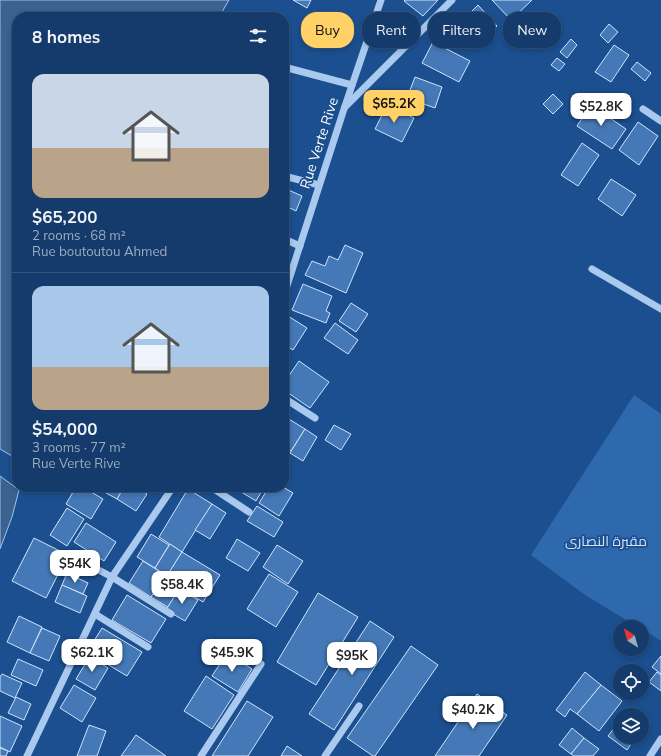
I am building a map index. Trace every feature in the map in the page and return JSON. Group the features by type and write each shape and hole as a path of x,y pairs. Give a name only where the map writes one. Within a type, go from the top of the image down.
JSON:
{"street":[{"name":"Rue Verte Rive","path":"289,280 381,0"},
{"path":"344,109 452,0"},
{"path":"289,68 352,85"},
{"path":"643,109 661,121"},
{"path":"289,177 319,186"},
{"path":"289,241 300,246"},
{"path":"592,269 661,310"},
{"path":"289,401 315,418"},
{"path":"27,756 112,577 170,492"},
{"path":"219,492 249,512"},
{"path":"72,556 112,577 171,614"},
{"path":"95,614 148,647"},
{"path":"201,756 262,664"},
{"path":"325,756 359,706"},
{"path":"650,756 661,739"}],"green space":[{"name":"مقبرة النصارى","path":"634,395 661,414 661,641 649,633 649,620 626,620 585,595 531,555"}],"shaded area":[{"path":"0,0 229,0 222,12 12,12 12,456 0,449"},
{"path":"0,476 12,485 12,492 18,492 12,517 0,549"}],"building":[{"path":"293,0 311,0 307,8"},
{"path":"438,0 423,16 420,12 404,1"},
{"path":"492,0 532,0 519,12 503,12"},
{"path":"478,5 484,12 471,12"},
{"path":"609,24 618,32 608,43 600,35"},
{"path":"571,39 577,45 567,58 560,52"},
{"path":"614,45 629,55 611,82 595,72"},
{"path":"430,48 445,48 470,61 459,82 422,63"},
{"path":"557,58 565,64 559,71 551,65"},
{"path":"637,62 651,73 645,81 631,69"},
{"path":"415,77 442,87 435,108 407,98"},
{"path":"553,94 563,104 553,114 543,104"},
{"path":"387,105 414,118 402,142 375,129"},
{"path":"591,105 626,129 612,149 577,126"},
{"path":"638,122 658,136 639,165 619,150"},
{"path":"582,143 599,155 578,186 561,175"},
{"path":"611,179 636,195 622,216 598,199"},
{"path":"289,190 302,196 296,211 290,208 289,210"},
{"path":"345,245 363,253 346,293 305,275 312,261 325,266 329,256 338,260"},
{"path":"303,284 332,296 326,311 330,313 326,323 292,310"},
{"path":"351,303 368,314 356,332 339,321"},
{"path":"289,317 307,328 293,350 289,347"},
{"path":"335,323 358,340 348,354 324,338"},
{"path":"299,361 329,382 310,408 289,393 289,376"},
{"path":"289,419 305,429 291,451 289,450"},
{"path":"334,425 351,434 341,450 325,440"},
{"path":"305,429 317,437 303,461 290,453"},
{"path":"289,491 293,493 279,516 259,503 266,492 289,492"},
{"path":"73,492 91,492 103,499 91,519 66,504"},
{"path":"106,492 121,492 117,499"},
{"path":"121,492 144,492 147,494 136,511 117,499"},
{"path":"186,492 193,492 212,504 182,552 159,537"},
{"path":"241,492 261,492 256,501"},
{"path":"212,504 226,513 210,539 195,530"},
{"path":"257,506 283,522 274,537 247,521"},
{"path":"67,508 84,519 67,546 50,535"},
{"path":"86,523 116,542 104,561 74,542"},
{"path":"151,534 169,545 155,568 137,557"},
{"path":"34,538 68,555 46,598 12,581"},
{"path":"237,539 260,553 248,571 226,558"},
{"path":"170,544 182,552 167,576 155,568"},
{"path":"277,545 303,561 288,584 263,567"},
{"path":"182,552 220,575 203,602 165,579"},
{"path":"143,561 165,575 151,597 129,583"},
{"path":"67,573 88,583 83,594 62,585"},
{"path":"269,574 298,592 276,627 247,609"},
{"path":"163,579 179,589 168,607 151,597"},
{"path":"62,585 87,596 80,613 55,602"},
{"path":"179,589 198,600 185,621 166,610"},
{"path":"318,593 358,617 316,685 277,662"},
{"path":"127,595 166,619 151,643 112,620"},
{"path":"19,616 42,627 30,653 7,642"},
{"path":"370,621 394,637 334,730 309,714"},
{"path":"42,628 60,636 49,661 30,653"},
{"path":"102,628 142,652 127,676 87,652"},
{"path":"411,646 438,665 375,756 373,756 347,738"},
{"path":"227,653 252,669 238,692 212,676"},
{"path":"90,656 108,668 95,690 76,679"},
{"path":"661,656 661,674 652,667"},
{"path":"18,659 43,670 36,686 11,675"},
{"path":"585,672 601,685 577,714 570,709 565,717 556,710"},
{"path":"657,672 661,675 661,691 649,682"},
{"path":"2,674 22,683 15,698 0,691 0,677"},
{"path":"206,676 234,695 212,729 184,711"},
{"path":"74,685 96,698 82,722 60,708"},
{"path":"601,685 613,694 613,700 622,701 617,708 613,708 613,713 599,731 577,714"},
{"path":"477,694 507,715 479,756 435,756"},
{"path":"16,697 31,704 24,720 8,713"},
{"path":"247,701 273,717 248,756 212,756"},
{"path":"0,716 22,726 10,752 0,747"},
{"path":"89,725 106,731 97,756 77,756"},
{"path":"572,728 584,738 571,754 559,745"},
{"path":"613,730 613,740 608,736"},
{"path":"136,735 166,756 121,756"},
{"path":"584,738 599,749 593,756 574,756 571,754"},
{"path":"619,744 631,744 627,750"},
{"path":"287,746 302,756 281,756"},
{"path":"0,748 8,751 6,756 0,756"}]}
